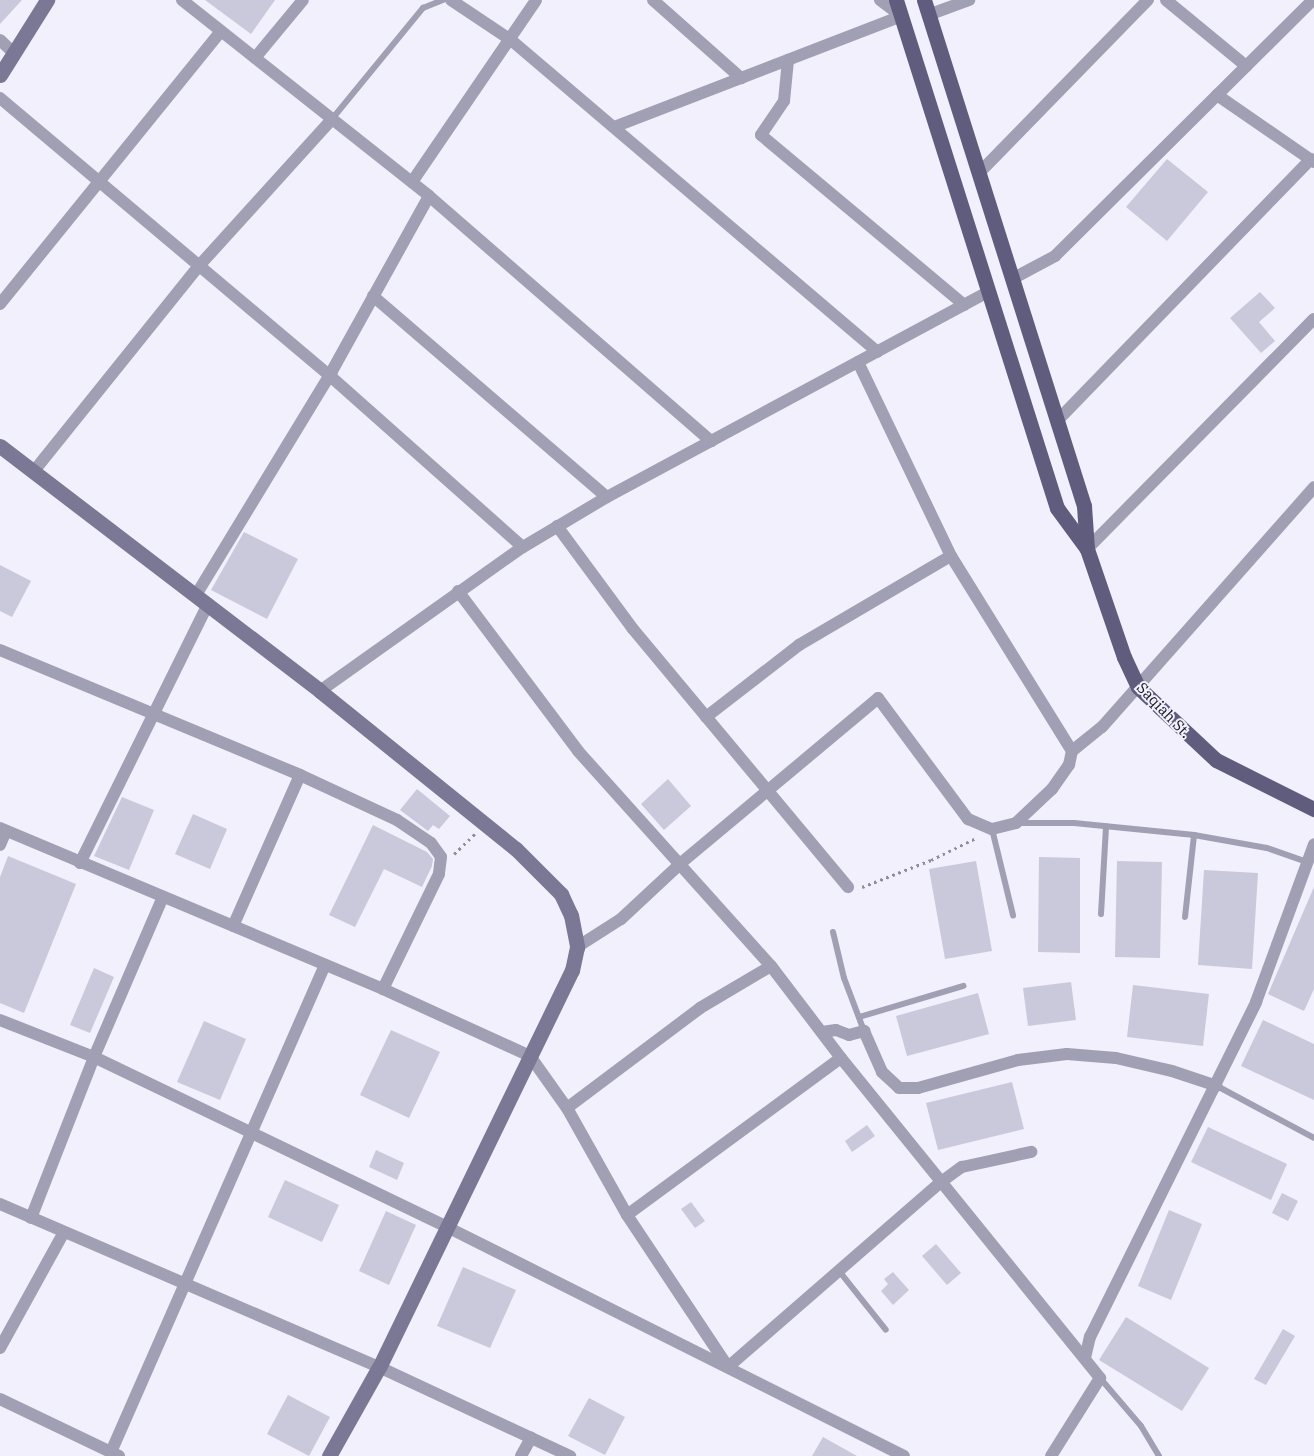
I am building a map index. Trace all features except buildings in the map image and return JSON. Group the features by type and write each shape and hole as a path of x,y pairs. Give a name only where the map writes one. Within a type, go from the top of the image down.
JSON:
{"main road":[{"path":"896,0 1057,508 1087,549"},
{"path":"926,7 1084,506 1087,549"},
{"name":"Saqiah St.","path":"1087,549 1124,657 1138,687 1216,760 1314,809"}],"street":[{"path":"0,75 47,0"},
{"path":"182,0 429,196 711,441"},
{"path":"255,58 303,0"},
{"path":"451,0 511,40 877,352"},
{"path":"412,182 511,40 536,0"},
{"path":"653,0 741,78"},
{"path":"880,0 901,16"},
{"path":"926,7 969,0"},
{"path":"978,173 1148,0"},
{"path":"1166,0 1246,66"},
{"path":"1012,279 1055,256 1313,0"},
{"path":"614,127 901,16"},
{"path":"0,304 221,31"},
{"path":"0,40 13,52"},
{"path":"788,60 784,101 761,135 964,305"},
{"path":"1057,420 1313,161 1217,95"},
{"path":"0,98 97,182 329,375 522,547"},
{"path":"34,471 198,267 332,119"},
{"path":"80,863 152,715 202,600 429,196"},
{"path":"320,691 522,547 607,497 988,292"},
{"path":"373,296 607,497"},
{"path":"1087,549 1314,319"},
{"path":"858,362 951,556 1072,751"},
{"path":"0,446 320,691 486,824 542,873 561,894 571,915 577,947 572,970 379,1367 329,1456"},
{"path":"577,947 621,919 681,863 878,698 968,819 992,829 1016,823 1052,789 1069,765 1072,751 1102,727 1314,487"},
{"path":"558,526 633,629 848,887"},
{"path":"706,717 799,645 951,556"},
{"path":"458,591 578,751 681,863 771,966 841,1058 1100,1378 1051,1456"},
{"path":"0,650 152,715 300,775 397,820 431,843 441,857 439,874 382,989"},
{"path":"233,926 300,775"},
{"path":"0,845 3,830 382,989 530,1056 567,1108 627,1215 728,1367"},
{"path":"1085,1358 1090,1337 1217,1086 1256,1002 1314,844"},
{"path":"31,1218 94,1057 163,897"},
{"path":"0,1398 115,1454 184,1283 326,965"},
{"path":"567,1108 700,1008 771,966"},
{"path":"0,1020 94,1057 447,1227 904,1456"},
{"path":"822,1032 836,1030 849,1035 864,1031 882,1072 900,1088 918,1088 1018,1060 1067,1054 1116,1058 1172,1071 1217,1086"},
{"path":"627,1215 841,1058"},
{"path":"728,1367 941,1182 962,1168 1031,1152"},
{"path":"0,1204 379,1367 570,1456"},
{"path":"0,1348 64,1232"},
{"path":"521,1456 531,1438"}],"lane":[{"path":"332,119 423,8 443,0"},
{"path":"1016,823 1106,826 1194,835 1267,848 1307,862"},
{"path":"1101,914 1106,826"},
{"path":"992,829 1013,915"},
{"path":"1185,918 1194,835"},
{"path":"833,932 844,978 864,1031"},
{"path":"859,1017 963,986"},
{"path":"1217,1086 1314,1138"},
{"path":"840,1271 886,1330"},
{"path":"1100,1378 1140,1426 1159,1456"}],"path":[{"path":"441,857 453,855 486,824"},
{"path":"848,887 867,888 992,829"}]}
